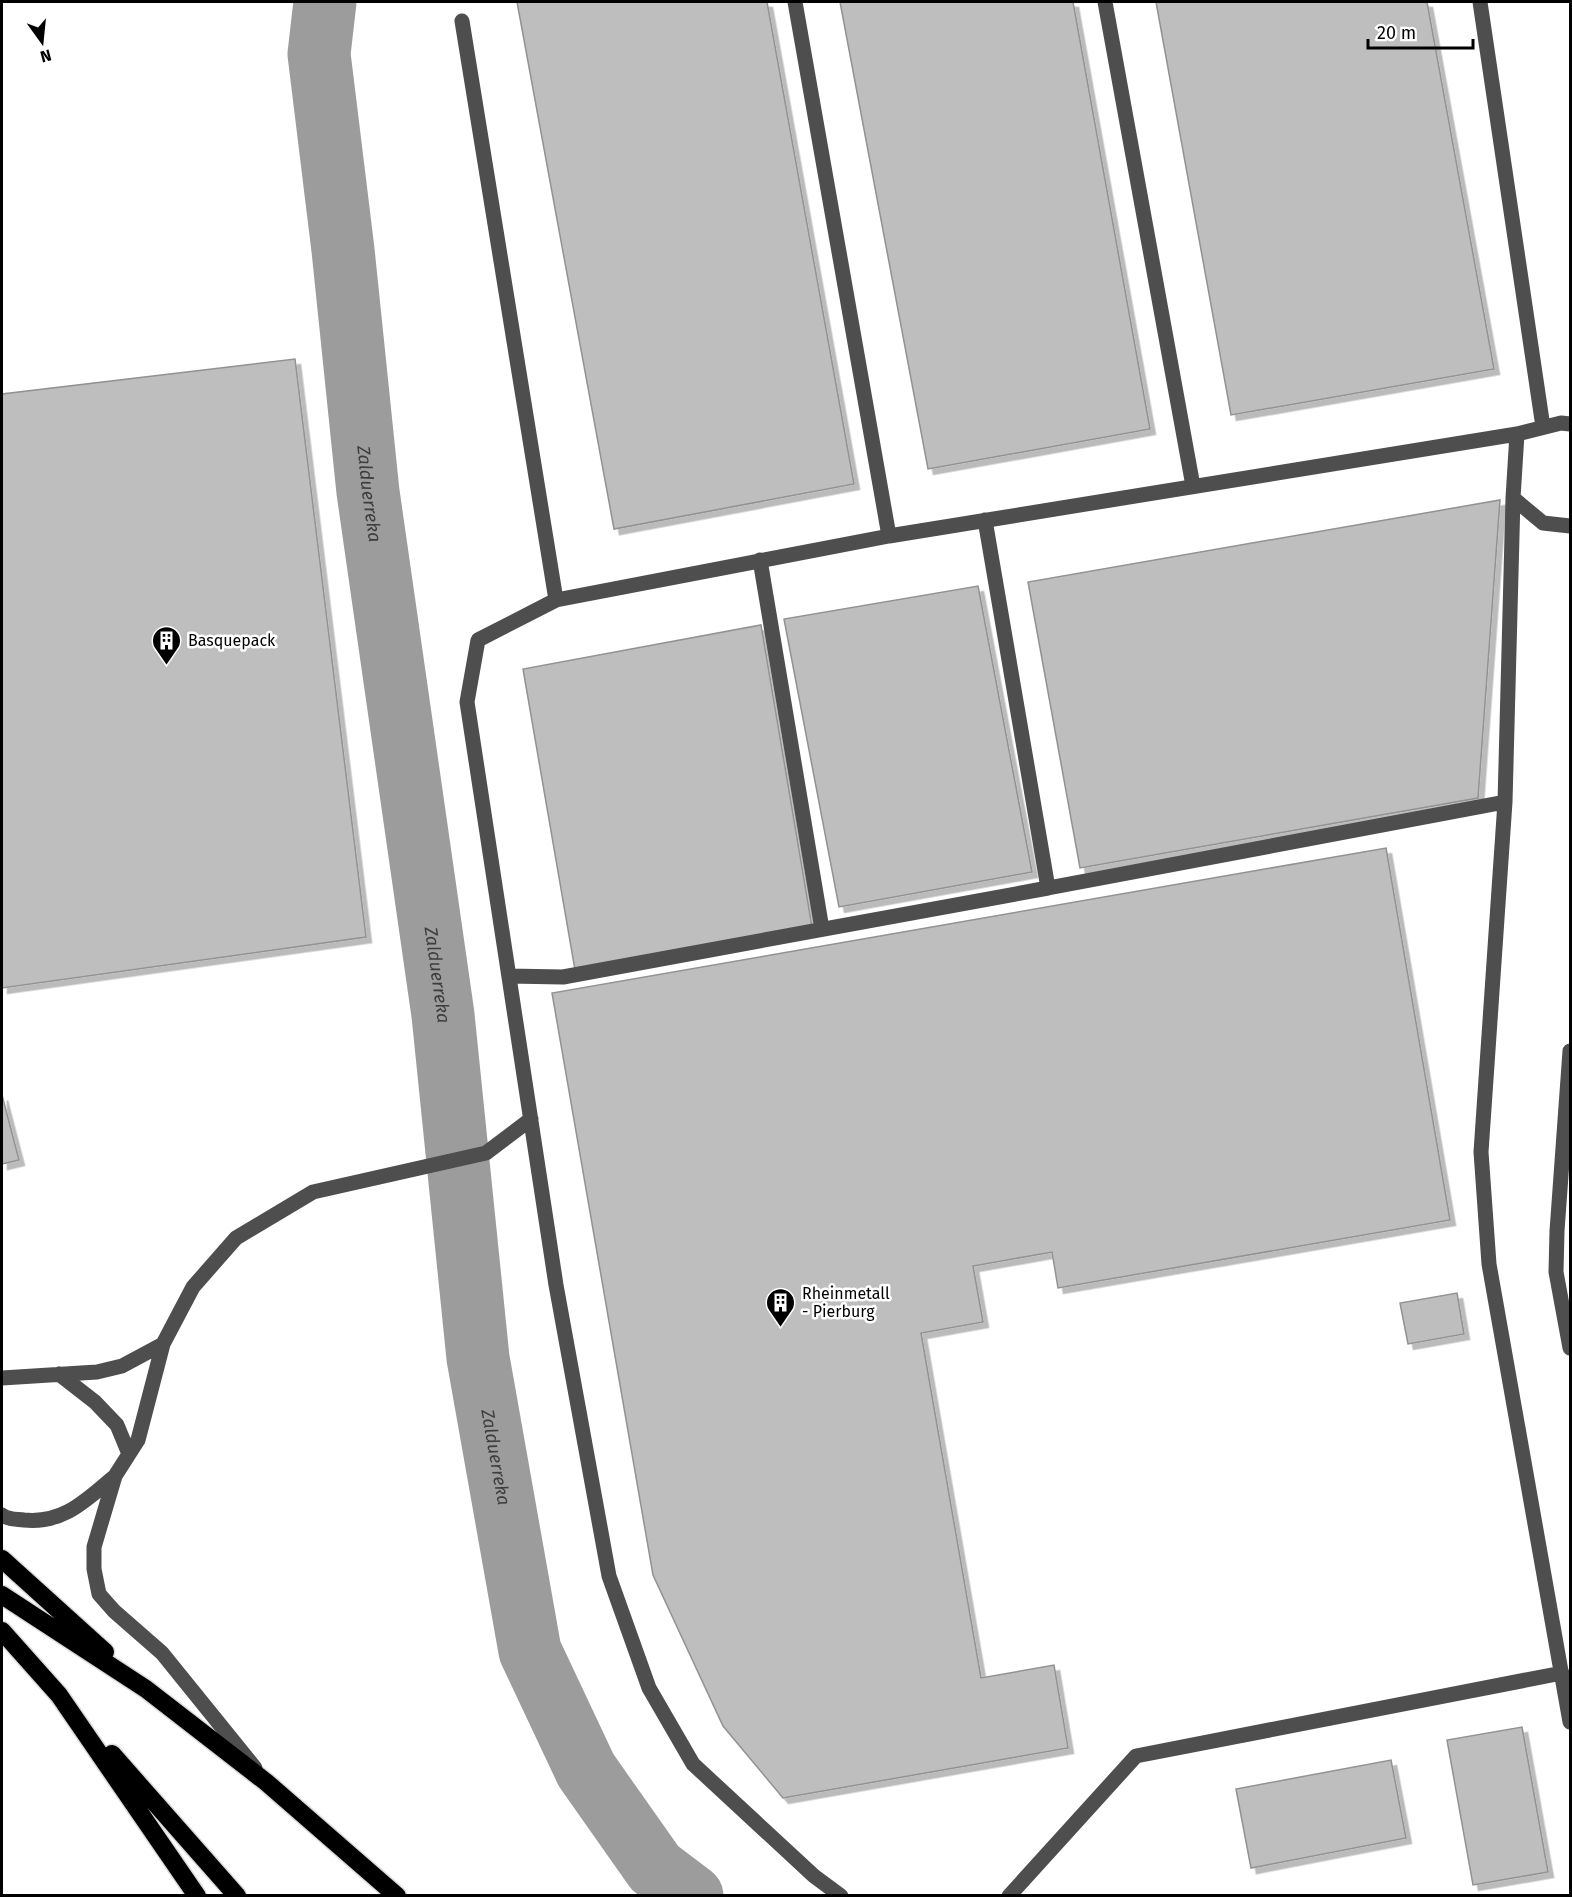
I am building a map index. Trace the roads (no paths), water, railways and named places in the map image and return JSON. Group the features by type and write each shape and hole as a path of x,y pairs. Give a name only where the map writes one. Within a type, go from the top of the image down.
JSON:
{"highway":[{"path":"2,1559 146,1689 266,1782 397,1896"},
{"path":"2,1595 146,1689"},
{"path":"2,1631 237,1896"},
{"path":"59,1695 197,1896"}],"street":[{"path":"795,2 889,536"},
{"path":"1105,2 1193,486"},
{"path":"1480,2 1543,427"},
{"path":"462,21 556,600"},
{"path":"841,1896 814,1876 693,1764 649,1688 609,1576 556,1285 467,702 478,640 556,600 889,536 1517,434 1561,423 1570,424"},
{"path":"1517,434 1513,498 1505,802 1481,1152 1489,1264 1570,1722"},
{"path":"1513,498 1543,523 1570,526"},
{"path":"985,520 1048,888"},
{"path":"760,560 822,929"},
{"path":"509,976 563,978 1505,802"},
{"path":"1570,1051 1557,1231 1570,1348"},
{"path":"266,1782 162,1653 114,1611 99,1594 94,1569 94,1547 115,1476 138,1440 163,1344 193,1287 236,1238 313,1191 486,1153 531,1119"},
{"path":"2,1378 97,1372 122,1365 163,1344"},
{"path":"59,1374 95,1402 117,1425 129,1454"},
{"path":"2,1515 7,1519 40,1522 72,1512 115,1476"},
{"path":"1009,1896 1136,1756 1562,1673"}],"waterway":[{"name":"Zalduerreka","path":"325,2 319,54 343,250 368,492 443,1015 478,1358 530,1651 586,1770 655,1868 692,1896"}],"place":[{"name":"Basquepack","path":"167,666"},
{"name":"Rheinmetall - Pierburg","path":"781,1328"}]}
